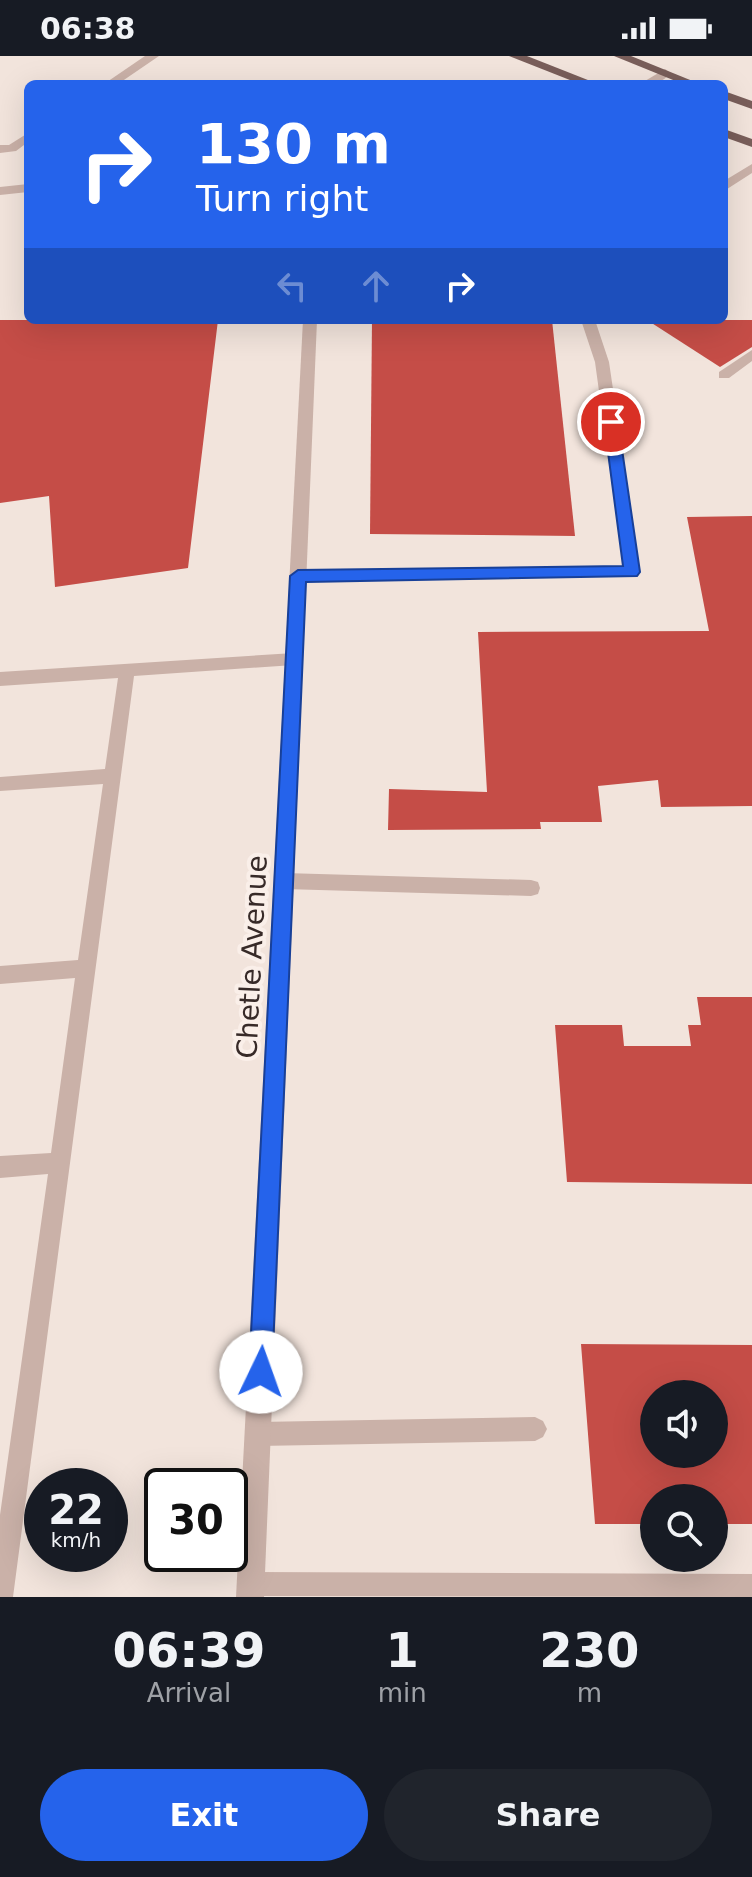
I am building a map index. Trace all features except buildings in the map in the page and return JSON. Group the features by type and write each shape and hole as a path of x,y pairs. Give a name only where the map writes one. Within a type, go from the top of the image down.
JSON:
{"main road":[{"path":"515,56 581,80"},
{"path":"620,56 683,80"},
{"path":"728,96 752,105"},
{"path":"728,134 752,143"}],"street":[{"path":"653,80 665,73"},
{"name":"Chetle Avenue","path":"251,1590 310,324"}],"lane":[{"path":"116,80 153,56"},
{"path":"0,149 12,148 24,140"},
{"path":"728,184 752,168"},
{"path":"0,191 24,188"},
{"path":"298,576 632,572 602,362 589,324"},
{"path":"724,375 752,354"},
{"path":"0,679 294,659"},
{"path":"1,1597 127,669"},
{"path":"0,784 113,776"},
{"path":"284,881 531,888"},
{"path":"0,975 87,968"},
{"path":"0,1167 60,1163"},
{"path":"258,1434 535,1429"},
{"path":"251,1590 752,1586"}],"route":[{"path":"261,1372 298,576 632,572 611,422"}]}
